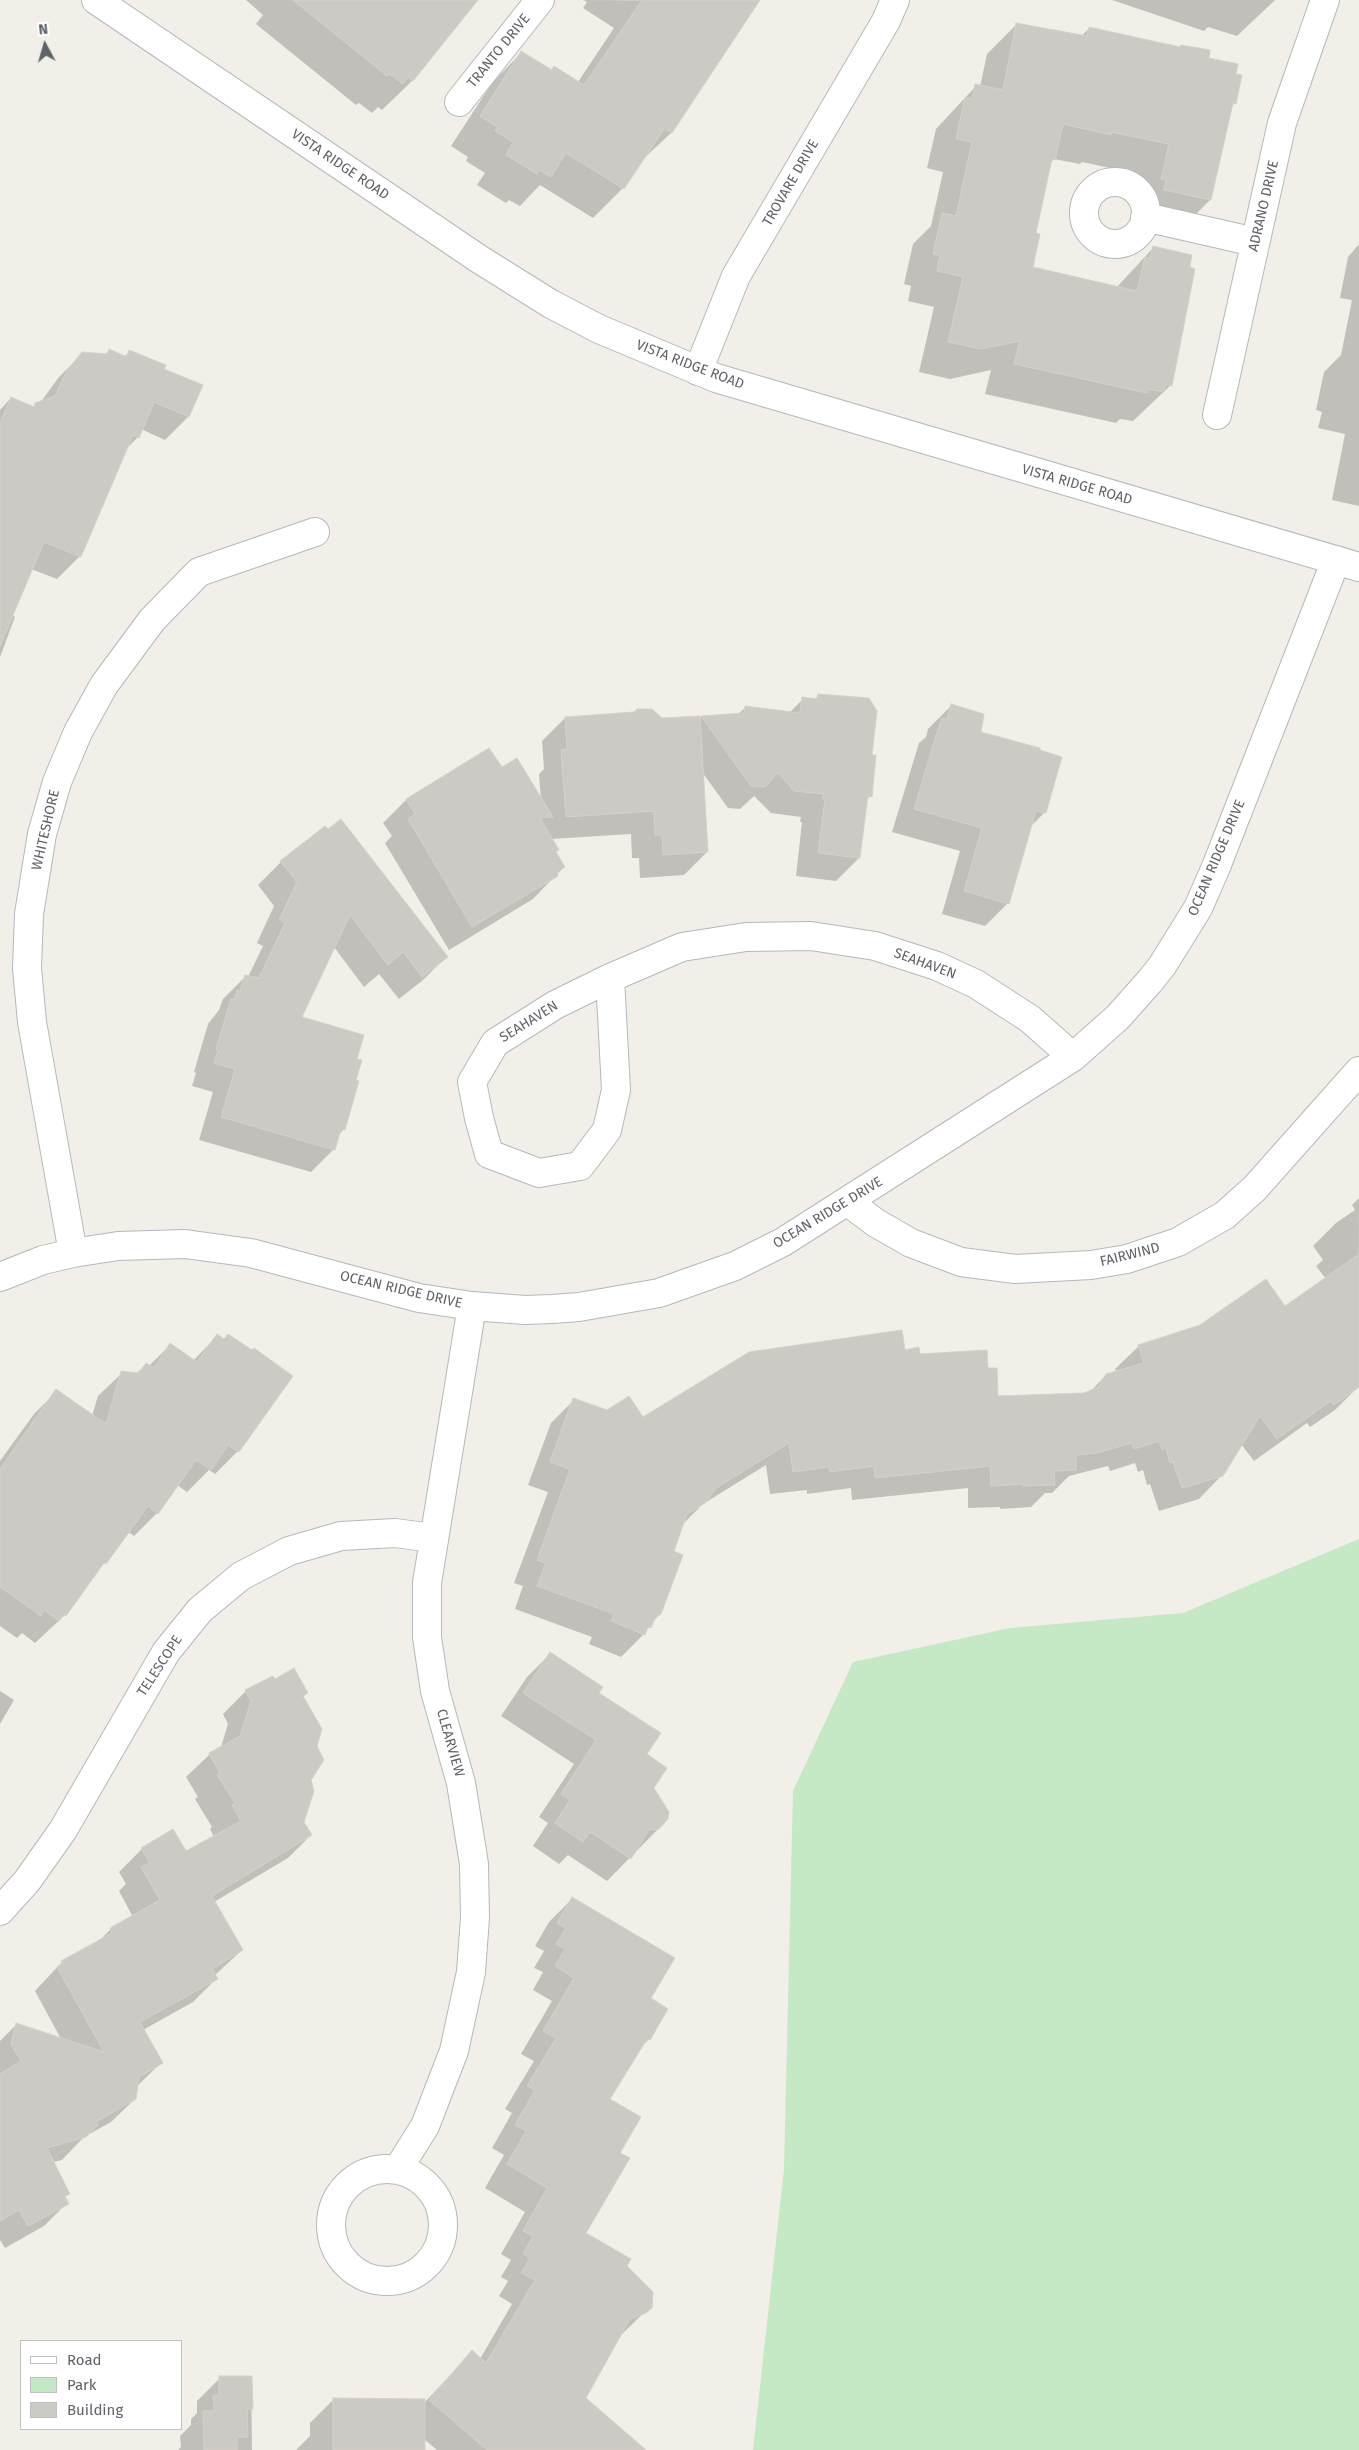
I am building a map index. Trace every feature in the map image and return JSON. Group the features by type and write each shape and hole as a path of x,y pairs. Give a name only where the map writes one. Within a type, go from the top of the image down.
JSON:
{"street":[{"name":"VISTA RIDGE ROAD","path":"96,0 479,259 551,304 599,329 698,371 1347,564"},
{"name":"TRANTO DRIVE","path":"459,102 540,0"},
{"name":"TROVARE DRIVE","path":"698,371 736,276 881,30 895,0"},
{"name":"ADRANO DRIVE","path":"1217,416 1282,123 1325,0"},
{"path":"1145,218 1255,242"},
{"name":"WHITESHORE","path":"73,1253 32,1022 28,968 29,914 42,834 57,782 78,732 104,685 152,620 199,572 315,532"},
{"name":"OCEAN RIDGE DRIVE","path":"0,1276 43,1260 73,1253 118,1246 185,1244 252,1253 419,1298 472,1306 525,1310 578,1307 659,1293 735,1266 783,1242 1073,1057 1118,1017 1150,981 1162,966 1198,908 1347,564"},
{"name":"SEAHAVEN","path":"610,978 616,1090 607,1130 580,1166 539,1173 489,1154 472,1082 495,1043 555,1005 610,978 682,948 746,937 811,936 875,946 937,966 976,984 1030,1019 1073,1057"},
{"name":"FAIRWIND","path":"848,1202 876,1223 910,1243 961,1262 1015,1269 1091,1265 1127,1259 1178,1242 1225,1215 1255,1188 1359,1072"},
{"name":"CLEARVIEW","path":"398,2169 425,2126 454,2051 471,1972 476,1918 474,1864 461,1783 435,1690 427,1637 427,1583 472,1306"},
{"name":"TELESCOPE","path":"0,1911 27,1881 63,1830 166,1652 200,1610 241,1576 289,1551 341,1536 395,1533 434,1538"},
{"path":"376,2169 398,2169 419,2178 434,2194 443,2214 443,2236 434,2256 419,2272 398,2281 375,2281 355,2272 339,2256 331,2236 330,2214 339,2193 355,2177 376,2169"}],"green space":[{"path":"1359,1539 1359,2450 753,2450 784,2169 793,1791 853,1662 1010,1628 1183,1613"}],"building":[{"path":"293,0 478,0 413,81 408,77 403,84 390,74 387,76"},
{"path":"642,0 760,0 672,133 664,129 624,189 566,153 551,177 539,170 537,174 506,155 513,142 495,131 497,127 480,116 521,51 552,70 554,66 584,85"},
{"path":"1016,23 1087,36 1089,27 1180,47 1181,45 1210,50 1209,58 1238,64 1236,74 1242,75 1236,104 1233,103 1211,200 1164,190 1166,180 1161,179 1169,144 1111,132 1111,135 1063,124 1055,160 1052,159 1036,233 1040,234 1033,267 1137,291 1145,257 1150,258 1153,246 1192,255 1190,267 1195,269 1172,386 1166,384 1164,392 1148,389 1147,393 1014,364 1020,341 981,349 948,342 963,277 937,271 940,256 933,254 942,213 956,216 972,142 956,139 965,97 972,99 975,84 1003,90"},
{"path":"109,349 127,357 129,350 166,365 164,369 203,385 189,417 154,402 139,438 133,435 81,557 44,542 0,646 0,423 11,397 34,407 35,403 55,396 66,372 82,352 108,354"},
{"path":"818,694 869,698 877,711 872,755 876,755 872,797 868,795 860,858 818,853 825,799 823,799 823,794 794,791 778,773 765,787 751,786 701,716 744,713 745,706 800,713 802,697 817,699"},
{"path":"951,704 984,714 981,732 1040,748 1040,750 1062,757 1046,813 1036,811 1009,904 964,891 982,828 914,809 942,718 947,719"},
{"path":"637,709 652,709 662,718 700,716 708,852 663,855 662,835 655,835 654,811 566,817 561,750 567,749 565,717 634,712"},
{"path":"489,748 502,767 517,758 553,817 540,818 559,850 556,852 565,867 557,873 558,876 472,927 408,819 415,814 406,799"},
{"path":"341,819 448,957 422,977 403,952 388,965 350,915 302,1017 364,1035 357,1059 362,1060 356,1080 359,1081 345,1130 341,1129 335,1150 221,1117 235,1069 214,1063 218,1050 216,1049 231,999 234,1000 237,990 240,991 245,975 259,978 285,923 279,920 297,882 280,861 325,826 328,829"},
{"path":"1359,1254 1359,1387 1334,1405 1331,1401 1277,1439 1260,1416 1223,1476 1182,1488 1173,1462 1170,1463 1166,1448 1162,1450 1159,1441 1134,1449 1131,1443 1097,1453 1076,1455 1076,1470 1054,1471 1055,1485 1023,1486 1023,1484 991,1486 990,1466 875,1478 874,1466 830,1472 829,1467 793,1472 789,1443 716,1488 705,1503 687,1514 674,1551 683,1555 661,1614 655,1618 651,1628 648,1627 645,1635 611,1621 614,1614 537,1586 546,1563 537,1560 570,1469 550,1462 573,1398 607,1410 629,1396 643,1417 749,1352 902,1330 905,1350 919,1347 920,1354 987,1350 988,1368 997,1368 998,1396 1084,1393 1098,1387 1106,1374 1144,1363 1138,1345 1200,1325 1266,1279 1285,1306"},
{"path":"217,1334 224,1339 228,1334 252,1350 254,1348 293,1376 239,1452 228,1445 211,1470 196,1460 158,1514 148,1506 66,1616 64,1614 59,1621 44,1610 41,1616 0,1587 0,1469 56,1389 106,1424 121,1371 139,1373 146,1363 154,1368 170,1343 197,1362"},
{"path":"550,1652 603,1687 599,1693 661,1733 647,1754 667,1768 654,1788 669,1812 668,1819 659,1829 649,1830 631,1859 590,1832 583,1842 555,1823 570,1800 561,1794 596,1740 523,1693"},
{"path":"294,1668 308,1693 303,1696 322,1729 317,1746 324,1760 311,1780 314,1791 304,1822 312,1835 212,1896 243,1950 212,1969 218,1979 140,2022 163,2063 139,2077 136,2099 96,2122 98,2125 86,2137 47,2148 70,2194 65,2196 69,2204 28,2226 19,2210 0,2221 0,2074 21,2061 11,2044 16,2023 104,2052 57,1967 63,1964 61,1961 112,1933 110,1928 160,1900 141,1867 150,1863 141,1848 173,1829 186,1851 241,1821 232,1805 235,1803 217,1775 220,1773 209,1753 240,1736 251,1701 245,1690 273,1676 275,1679"},
{"path":"572,1897 675,1958 651,1998 668,2009 650,2040 647,2039 610,2099 641,2117 620,2153 630,2158 586,2233 631,2259 627,2266 653,2292 652,2308 646,2313 630,2319 586,2398 646,2450 487,2450 429,2400 472,2350 486,2363 535,2280 521,2273 530,2258 523,2254 533,2236 523,2231 547,2188 507,2164 526,2131 515,2125 535,2090 527,2086 556,2038 543,2031 574,1978 555,1966 565,1949 556,1944 566,1928 557,1923"},
{"path":"219,2376 252,2376 253,2409 247,2409 248,2437 237,2437 237,2450 204,2450 203,2411 214,2411 213,2395 219,2395"},
{"path":"333,2398 425,2399 425,2450 333,2450"}]}
